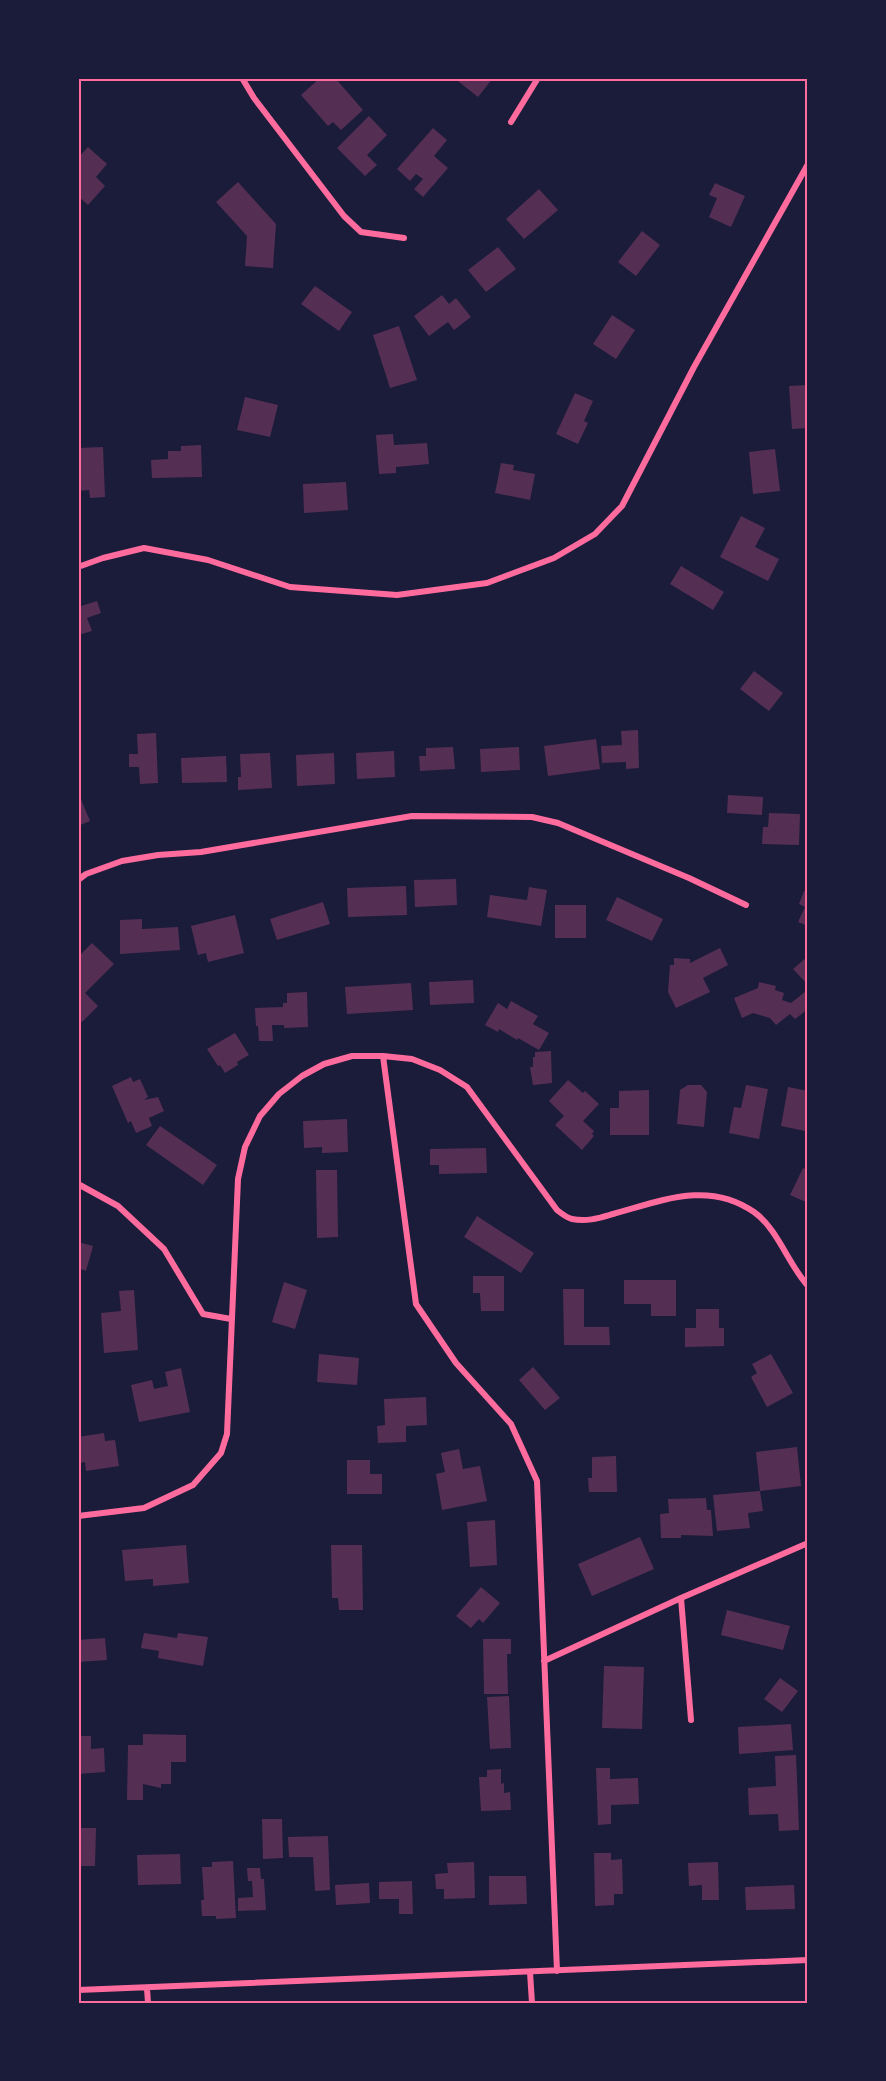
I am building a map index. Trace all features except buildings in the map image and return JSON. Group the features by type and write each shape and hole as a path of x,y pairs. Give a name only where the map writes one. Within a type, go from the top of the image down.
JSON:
{"street":[{"path":"243,78 254,98 344,216 362,232 405,238"},
{"path":"511,122 538,78"},
{"path":"78,567 144,548 208,560 290,587 397,595 487,583 554,558 595,534 622,506 694,367 808,164"},
{"path":"78,880 86,874 122,861 158,855 201,852 412,816 532,817 558,823 689,878 746,905"},
{"path":"78,1516 144,1508 193,1485 221,1453 227,1434 238,1179 245,1147 260,1116 279,1094 302,1076 324,1064 352,1056 412,1059 440,1070 467,1087 557,1210 570,1219 590,1220 674,1196 706,1194 734,1201 755,1213 771,1231 808,1286"},
{"path":"383,1056 416,1304 456,1363 511,1424 537,1481 557,1971"},
{"path":"78,1184 118,1206 164,1249 203,1314 231,1319"},
{"path":"544,1661 808,1543"},
{"path":"681,1598 691,1720"},
{"path":"78,1990 808,1960"},
{"path":"530,1972 532,2003"},
{"path":"147,1988 148,2003"}]}
